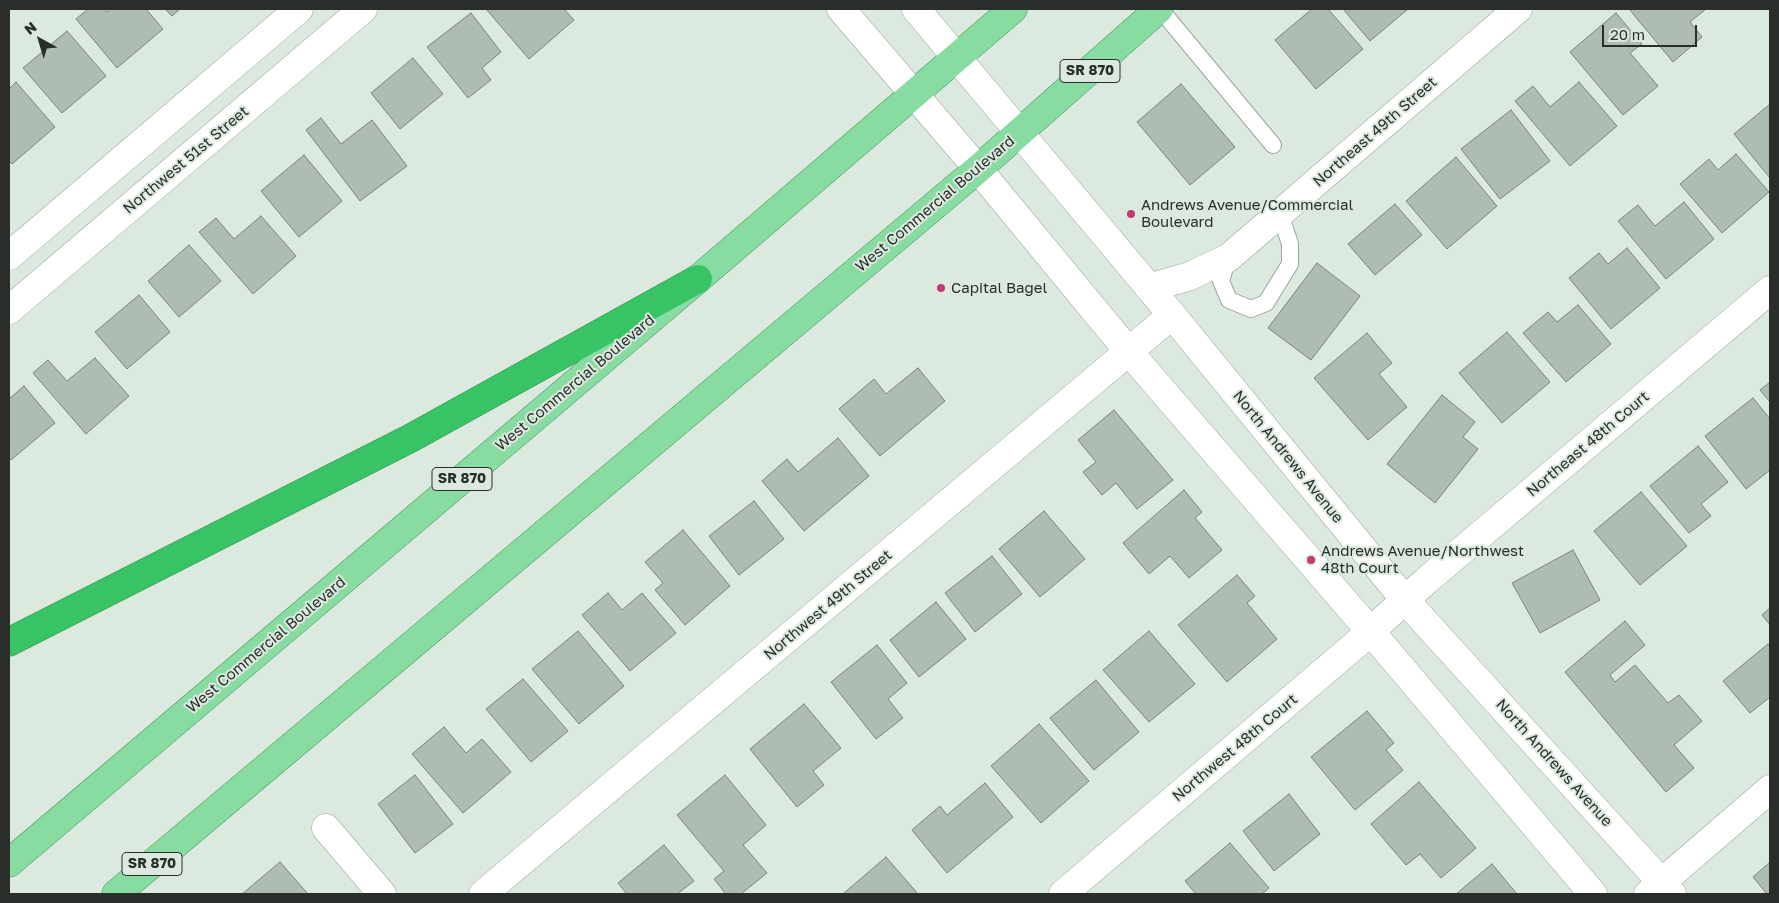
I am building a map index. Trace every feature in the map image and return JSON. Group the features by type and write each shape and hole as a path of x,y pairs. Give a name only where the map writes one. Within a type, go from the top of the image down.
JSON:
{"highway":[{"path":"9,642 418,434 698,279"}],"main road":[{"name":"SR 870","path":"957,56 1013,9"},
{"name":"SR 870","path":"1020,132 1159,9"},
{"name":"West Commercial Boulevard","path":"9,863 698,279 957,56"},
{"name":"West Commercial Boulevard","path":"116,894 1020,132"}],"street":[{"path":"9,256 298,9"},
{"name":"Northwest 51st Street","path":"9,310 363,9"},
{"path":"841,9 978,169 1129,352 1594,894"},
{"name":"North Andrews Avenue","path":"916,9 1172,315 1406,600 1661,890"},
{"name":"Northeast 49th Street","path":"1149,288 1190,276 1228,258 1518,9"},
{"name":"Northeast 48th Court","path":"1406,600 1770,290"},
{"name":"Northwest 49th Street","path":"483,894 1172,315"},
{"name":"Northwest 48th Court","path":"1064,894 1406,600"},
{"path":"1661,890 1770,789"},
{"path":"326,828 382,894"}],"lane":[{"path":"1159,9 1273,145"},
{"path":"1228,258 1221,281 1229,300 1251,309 1266,303 1290,264 1290,244 1280,213"}],"building":[{"path":"88,9 104,9 107,12 110,9 146,9 163,29 117,68 76,19"},
{"path":"165,9 180,9 172,16"},
{"path":"486,9 564,9 574,20 529,59"},
{"path":"1312,9 1328,9 1363,49 1316,89 1275,40"},
{"path":"1343,9 1408,9 1370,41"},
{"path":"1629,9 1706,9 1690,22 1702,37 1673,62"},
{"path":"471,13 501,52 482,68 491,80 468,98 427,47"},
{"path":"1616,13 1642,44 1630,53 1658,86 1623,115 1570,52"},
{"path":"67,31 106,76 62,113 23,68"},
{"path":"413,58 443,94 400,129 371,93"},
{"path":"16,82 55,127 12,164 9,161 9,89"},
{"path":"1579,82 1617,126 1570,166 1515,101 1533,86 1550,107"},
{"path":"1181,84 1235,147 1190,185 1137,122"},
{"path":"1770,104 1770,178 1734,134"},
{"path":"1511,110 1550,161 1500,199 1461,149"},
{"path":"321,118 341,144 372,120 407,166 360,201 306,130"},
{"path":"1736,154 1769,192 1722,233 1680,184 1709,159 1718,170"},
{"path":"304,155 342,201 299,237 261,191"},
{"path":"1456,157 1497,206 1447,249 1406,201"},
{"path":"1684,202 1714,239 1666,279 1618,221 1638,205 1655,226"},
{"path":"1395,204 1422,235 1375,275 1348,244"},
{"path":"261,216 296,256 253,294 199,232 216,218 234,239"},
{"path":"189,245 221,281 179,317 148,281"},
{"path":"1627,248 1660,288 1611,329 1569,278 1599,253 1608,264"},
{"path":"1317,263 1360,296 1311,360 1268,328"},
{"path":"139,295 170,332 127,369 95,332"},
{"path":"1578,305 1611,344 1566,382 1523,333 1548,312 1557,322"},
{"path":"1507,332 1550,382 1502,423 1459,373"},
{"path":"1367,333 1392,363 1379,374 1407,407 1368,440 1314,378"},
{"path":"95,358 129,396 86,434 33,373 48,360 67,381"},
{"path":"918,368 945,401 880,456 839,409 874,379 886,394"},
{"path":"1770,382 1770,402 1760,390"},
{"path":"24,386 55,423 11,460 9,457 9,399"},
{"path":"1442,395 1475,422 1463,437 1478,449 1435,503 1387,464"},
{"path":"1753,398 1770,419 1770,470 1746,489 1705,436"},
{"path":"1114,410 1173,480 1137,509 1116,483 1102,495 1083,472 1096,462 1078,440"},
{"path":"838,438 869,476 804,531 762,481 787,459 798,472"},
{"path":"1698,446 1728,482 1701,504 1711,516 1689,533 1650,486"},
{"path":"1184,490 1202,512 1195,518 1222,550 1189,578 1170,556 1149,574 1123,543"},
{"path":"1641,492 1687,546 1640,585 1594,531"},
{"path":"754,501 784,539 739,575 709,536"},
{"path":"1044,511 1085,559 1040,597 999,549"},
{"path":"683,530 730,586 685,625 655,590 663,583 645,562"},
{"path":"1573,550 1600,600 1540,633 1512,583"},
{"path":"992,556 1022,594 975,632 945,593"},
{"path":"1237,575 1255,596 1247,603 1277,639 1227,682 1178,625"},
{"path":"608,593 622,610 642,593 676,633 630,671 582,615"},
{"path":"936,602 966,639 919,677 890,640"},
{"path":"1770,608 1770,625 1762,615"},
{"path":"1625,621 1645,645 1610,675 1615,682 1635,665 1668,703 1679,695 1702,721 1674,745 1694,768 1666,792 1565,672"},
{"path":"578,631 624,686 579,724 532,669"},
{"path":"1149,631 1195,684 1149,722 1103,670"},
{"path":"1768,644 1770,647 1770,697 1750,713 1723,681"},
{"path":"877,645 907,683 888,699 903,718 876,739 831,682"},
{"path":"523,679 568,731 531,762 486,709"},
{"path":"1096,680 1139,732 1094,770 1050,718"},
{"path":"804,704 841,748 813,771 824,785 797,807 750,749"},
{"path":"1367,711 1394,743 1386,750 1403,770 1355,810 1311,757"},
{"path":"1039,724 1089,781 1041,823 991,766"},
{"path":"444,727 466,753 482,739 511,772 463,813 412,754"},
{"path":"415,775 453,824 415,853 378,804"},
{"path":"725,775 766,825 743,845 767,873 741,894 726,894 714,879 724,871 677,815"},
{"path":"1419,782 1476,848 1441,878 1420,854 1406,865 1371,824"},
{"path":"985,783 1013,817 947,873 912,830 940,806 947,815"},
{"path":"1289,794 1320,834 1274,871 1243,831"},
{"path":"1230,843 1269,888 1262,894 1196,894 1185,881"},
{"path":"664,845 694,881 677,894 627,894 618,883"},
{"path":"886,857 918,894 843,894"},
{"path":"280,862 308,894 242,894"},
{"path":"1770,862 1770,894 1767,894 1753,877"},
{"path":"1492,864 1517,894 1456,894"}],"place":[{"name":"Andrews Avenue/Commercial Boulevard","path":"1131,214"},
{"name":"Capital Bagel","path":"941,288"},
{"name":"Andrews Avenue/Northwest 48th Court","path":"1311,560"}]}
